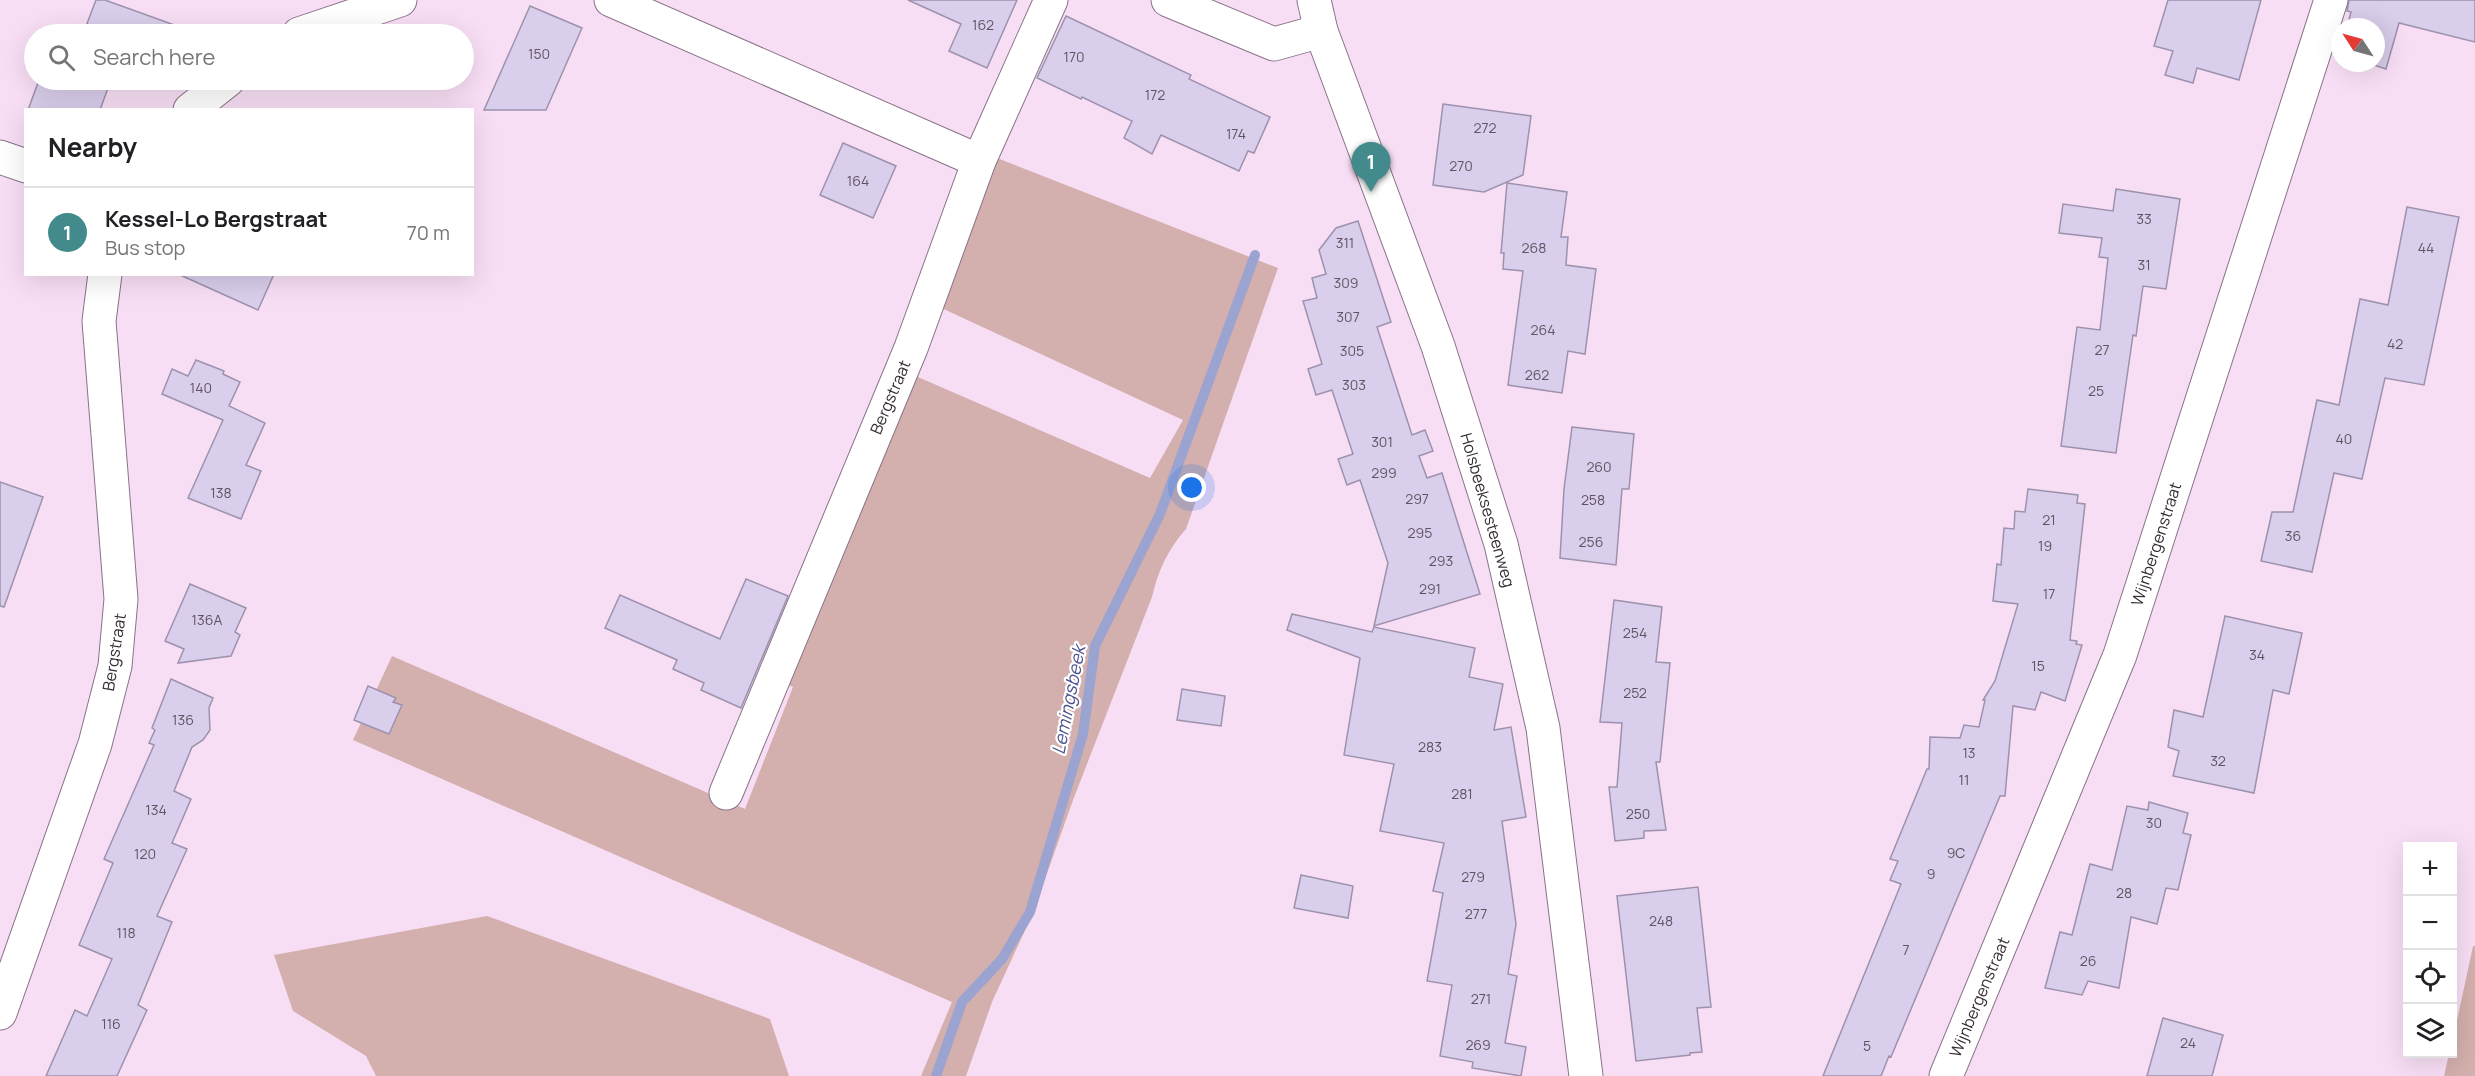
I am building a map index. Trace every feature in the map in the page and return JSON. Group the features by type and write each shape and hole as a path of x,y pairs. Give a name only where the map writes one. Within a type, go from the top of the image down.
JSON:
{"street":[{"path":"329,24 400,0"},
{"path":"611,0 979,161"},
{"name":"Bergstraat","path":"726,793 911,348 979,161 1051,0"},
{"path":"1168,0 1275,44 1317,16"},
{"name":"Wijnbergenstraat","path":"1946,1076 2120,655 2331,0"},
{"name":"Holsbeeksesteenweg","path":"1317,16 1438,346 1502,544 1543,728 1586,1076"},
{"path":"193,108 215,90"},
{"path":"0,156 24,165"},
{"name":"Bergstraat","path":"0,1012 95,744 114,666 121,599 99,321 105,276"}],"shaded area":[{"path":"992,156 1278,268 1186,529 1169,552 1157,578 1152,597 1073,800 1033,913 992,1002 966,1076 921,1076 952,1002 353,740 392,656 745,809 793,687 782,682 911,374 1150,478 1183,420 937,306"},
{"path":"487,916 770,1019 789,1076 376,1076 366,1056 293,1011 274,955"},
{"path":"2473,946 2475,946 2475,1076 2444,1076 2448,1058 2457,1058 2457,1020"}],"building":[{"path":"96,0 105,0 172,24 87,24"},
{"path":"908,0 1017,0 987,68 949,51 961,24"},
{"path":"2168,0 2261,0 2239,80 2197,68 2193,83 2165,75 2173,51 2154,46"},
{"path":"2349,0 2475,0 2475,42 2399,23 2386,69 2385,18 2349,18 2351,12 2347,11"},
{"path":"530,6 582,28 546,110 484,110"},
{"path":"1066,16 1191,75 1189,79 1270,117 1254,153 1248,151 1239,171 1161,135 1152,154 1124,138 1132,121 1037,78"},
{"path":"35,90 107,90 101,108 29,108"},
{"path":"1443,104 1531,116 1523,175 1484,192 1433,185"},
{"path":"843,143 896,166 873,218 820,195"},
{"path":"1507,183 1567,192 1561,237 1568,237 1566,265 1596,269 1585,354 1568,351 1562,393 1508,385 1523,271 1503,269 1504,253 1501,253"},
{"path":"2116,189 2180,199 2166,289 2143,286 2136,336 2133,335 2116,453 2061,446 2077,327 2100,330 2108,258 2099,257 2102,238 2059,233 2063,204 2113,211"},
{"path":"2407,207 2459,217 2424,385 2385,378 2362,479 2334,473 2312,572 2261,561 2272,512 2293,512 2317,400 2339,405 2360,299 2388,305"},
{"path":"1358,221 1391,322 1377,327 1412,435 1425,430 1433,451 1419,456 1427,478 1442,473 1480,594 1374,626 1388,563 1360,480 1347,485 1338,459 1353,454 1332,390 1316,395 1308,369 1322,364 1303,301 1317,298 1312,278 1326,274 1319,250 1336,228"},
{"path":"182,276 273,276 258,310"},
{"path":"196,360 224,371 223,374 240,382 229,406 265,423 246,465 261,471 241,519 188,498 223,420 162,394 172,369 188,376"},
{"path":"1572,427 1634,434 1629,489 1622,489 1616,565 1560,558 1564,489"},
{"path":"0,482 43,497 4,607 0,606"},
{"path":"2028,489 2078,495 2077,503 2085,504 2070,640 2082,645 2065,701 2041,692 2035,710 2013,706 2005,796 2000,796 1881,1076 1823,1076 1901,884 1890,880 1898,861 1890,859 1927,769 1929,769 1930,737 1960,738 1964,725 1979,727 1985,700 1983,700 1995,681 2018,604 1993,601 1997,564 2001,565 2004,528 2014,529 2015,511 2025,512"},
{"path":"746,579 788,596 741,708 701,690 704,683 673,669 677,660 605,628 620,595 720,639"},
{"path":"190,584 246,608 235,632 240,635 231,656 178,663 184,649 165,641"},
{"path":"1614,600 1662,607 1656,662 1670,663 1660,762 1656,762 1666,830 1644,831 1644,838 1615,841 1609,787 1617,787 1622,723 1600,722"},
{"path":"1292,614 1372,632 1374,627 1475,648 1469,677 1503,684 1494,730 1511,727 1526,817 1502,821 1516,924 1508,974 1517,976 1505,1043 1526,1047 1521,1076 1472,1068 1473,1062 1440,1056 1452,985 1427,981 1443,893 1433,891 1444,843 1380,831 1394,764 1344,755 1360,658 1287,630"},
{"path":"2225,616 2302,633 2289,694 2273,690 2254,793 2173,776 2179,751 2168,747 2174,710 2203,717"},
{"path":"171,679 213,698 209,708 210,730 203,740 192,747 174,791 191,799 172,843 187,849 157,916 172,922 138,1005 147,1010 117,1076 46,1076 75,1010 87,1016 112,959 79,945 113,863 104,859 154,745 149,743 155,730 152,728"},
{"path":"368,686 396,698 393,702 402,705 389,734 354,720"},
{"path":"1182,689 1225,696 1221,726 1177,720"},
{"path":"2149,802 2188,813 2183,833 2191,835 2178,890 2166,888 2157,924 2131,917 2119,988 2088,981 2082,995 2045,988 2060,932 2072,935 2090,864 2112,870 2127,806 2148,810"},
{"path":"1301,875 1353,886 1348,918 1294,908"},
{"path":"1698,887 1711,1007 1697,1008 1702,1052 1636,1061 1617,896"},
{"path":"2163,1018 2223,1035 2212,1076 2147,1076"}],"waterway":[{"name":"Lemingsbeek","path":"936,1076 962,1002 1002,959 1030,912 1083,734 1095,646 1160,514 1255,255"}],"place":[{"name":"Kessel-Lo Bergstraat","path":"1371,192"}]}
